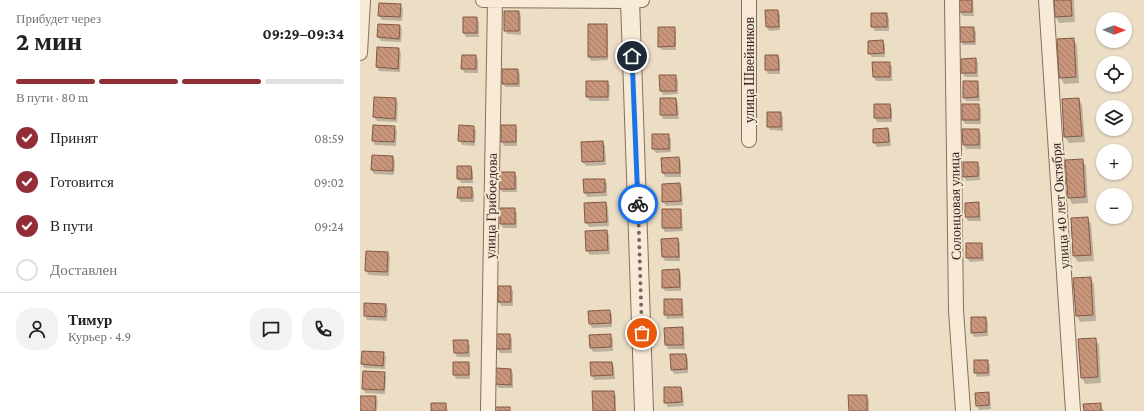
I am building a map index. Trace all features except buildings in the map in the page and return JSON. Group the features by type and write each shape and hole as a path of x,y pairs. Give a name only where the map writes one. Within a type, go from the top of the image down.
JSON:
{"street":[{"path":"360,53 363,0"},
{"path":"489,1 634,0 644,411"},
{"name":"улица Швейников","path":"749,0 749,140"},
{"name":"Солонцовая улица","path":"952,0 956,310 963,411"},
{"name":"улица 40 лет Октября","path":"1046,0 1073,411"},
{"name":"улица Грибоедова","path":"488,411 489,1"}],"way so far":[{"path":"638,204 642,333"}],"route":[{"path":"632,56 638,204"}]}
